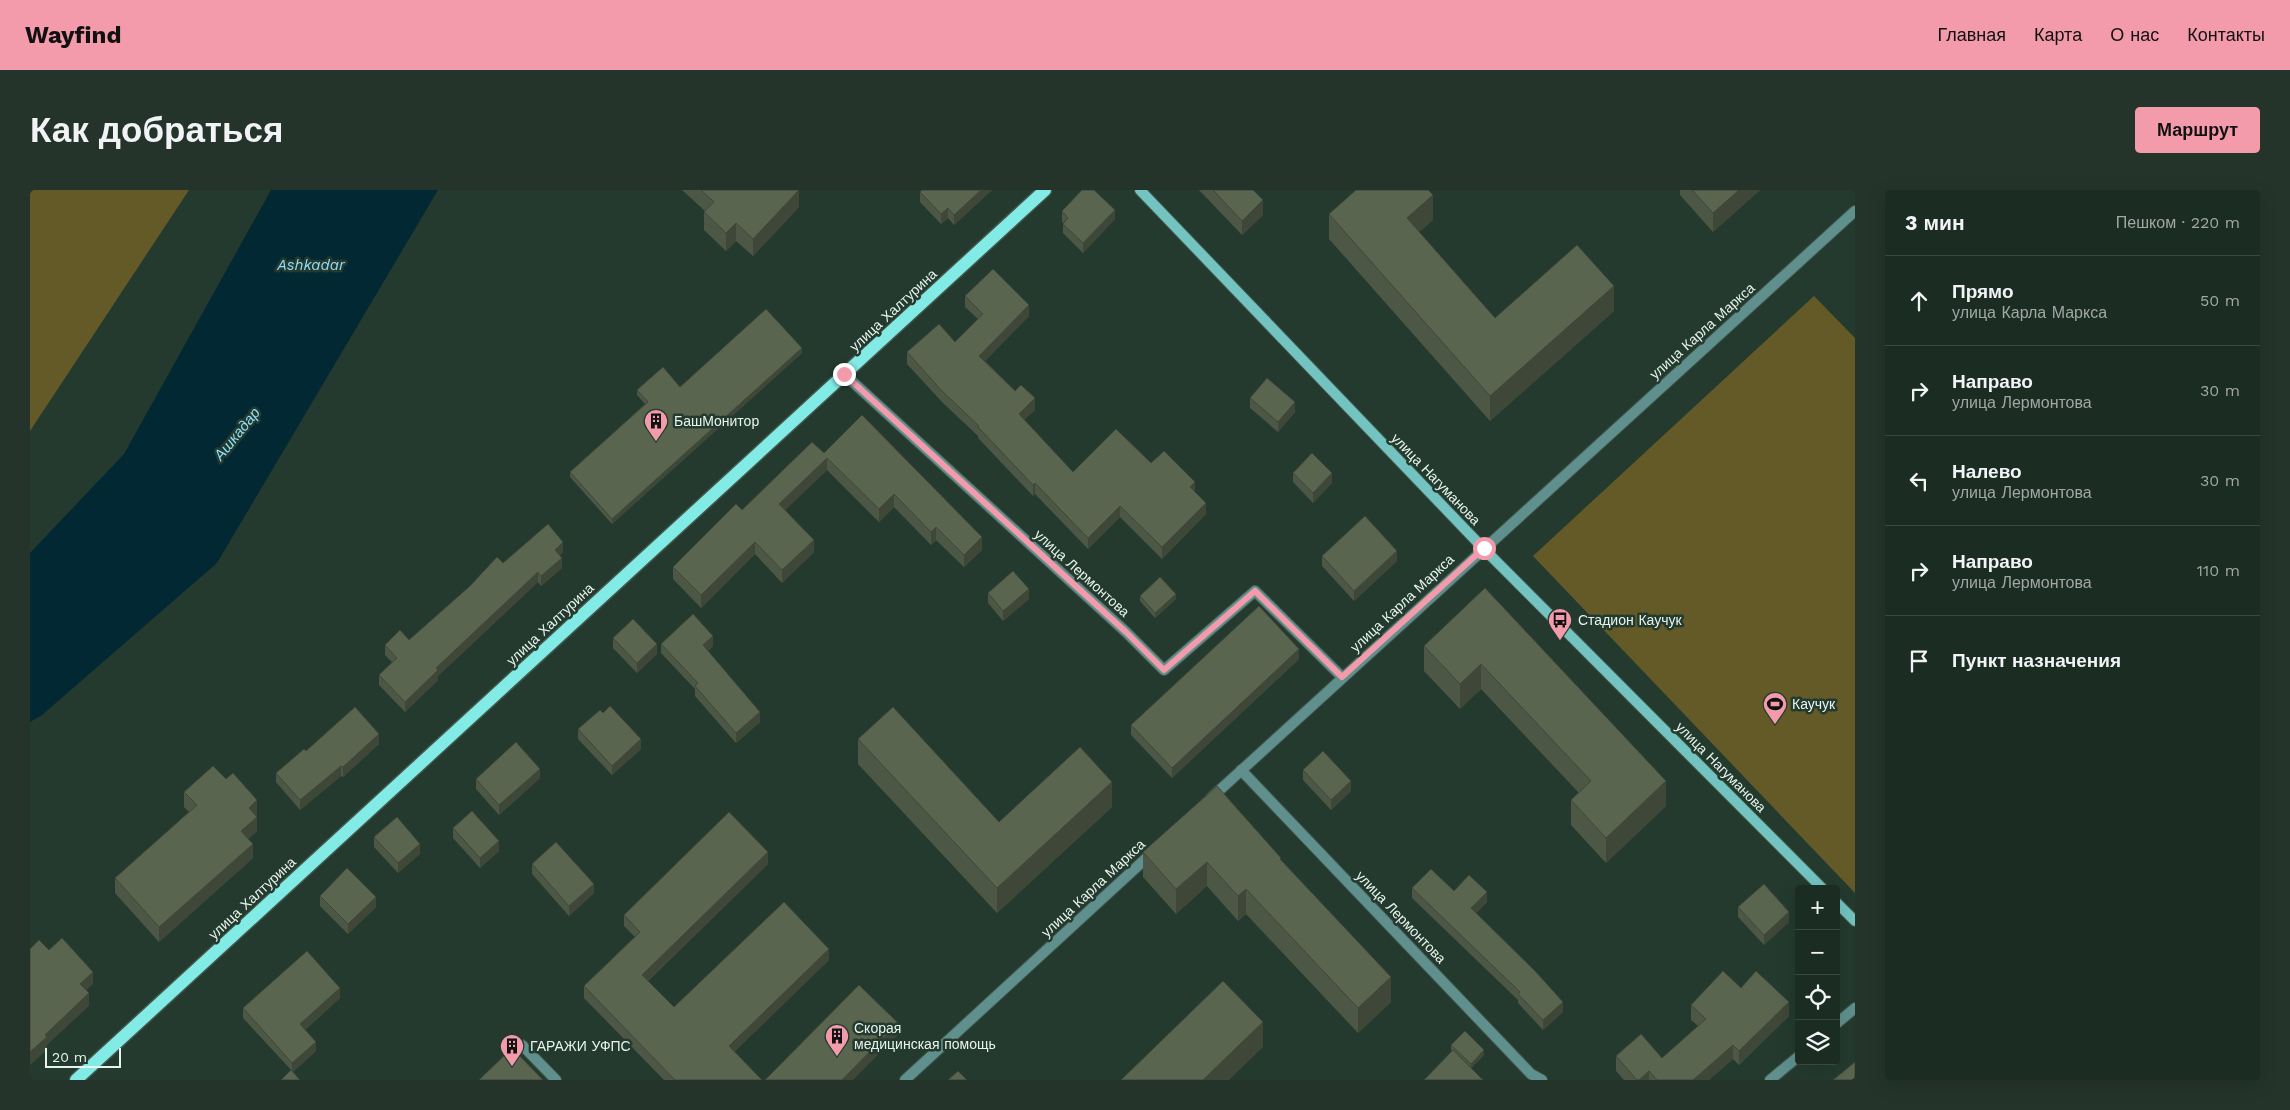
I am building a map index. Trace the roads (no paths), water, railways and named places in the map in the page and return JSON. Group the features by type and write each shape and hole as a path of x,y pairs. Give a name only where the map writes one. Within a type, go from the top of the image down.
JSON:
{"main road":[{"name":"улица Халтурина","path":"76,1080 1045,190"},
{"name":"улица Нагуманова","path":"1140,190 1484,548 1819,885"},
{"path":"1840,906 1855,921"}],"street":[{"name":"улица Карла Маркса","path":"1205,804 1855,211"},
{"name":"улица Лермонтова","path":"844,374 1126,632 1164,670 1255,591 1342,677"},
{"name":"улица Лермонтова","path":"1241,770 1531,1074 1542,1080"},
{"name":"улица Карла Маркса","path":"905,1080 1161,844"},
{"path":"1840,1021 1855,1008"},
{"path":"522,1045 556,1080"},
{"path":"1770,1080 1795,1059"}],"water":[{"name":"Ashkadar","path":"271,190 438,190 217,563 42,715 30,722 30,553 124,454"}],"place":[{"name":"БашМонитор","path":"656,442"},
{"name":"Стадион Каучук","path":"1560,641"},
{"name":"Каучук","path":"1775,725"},
{"name":"Скорая медицинская помощь","path":"837,1057"},
{"name":"ГАРАЖИ УФПС","path":"512,1067"}],"water label":[{"name":"Ашкадар","path":"237,434"}]}
